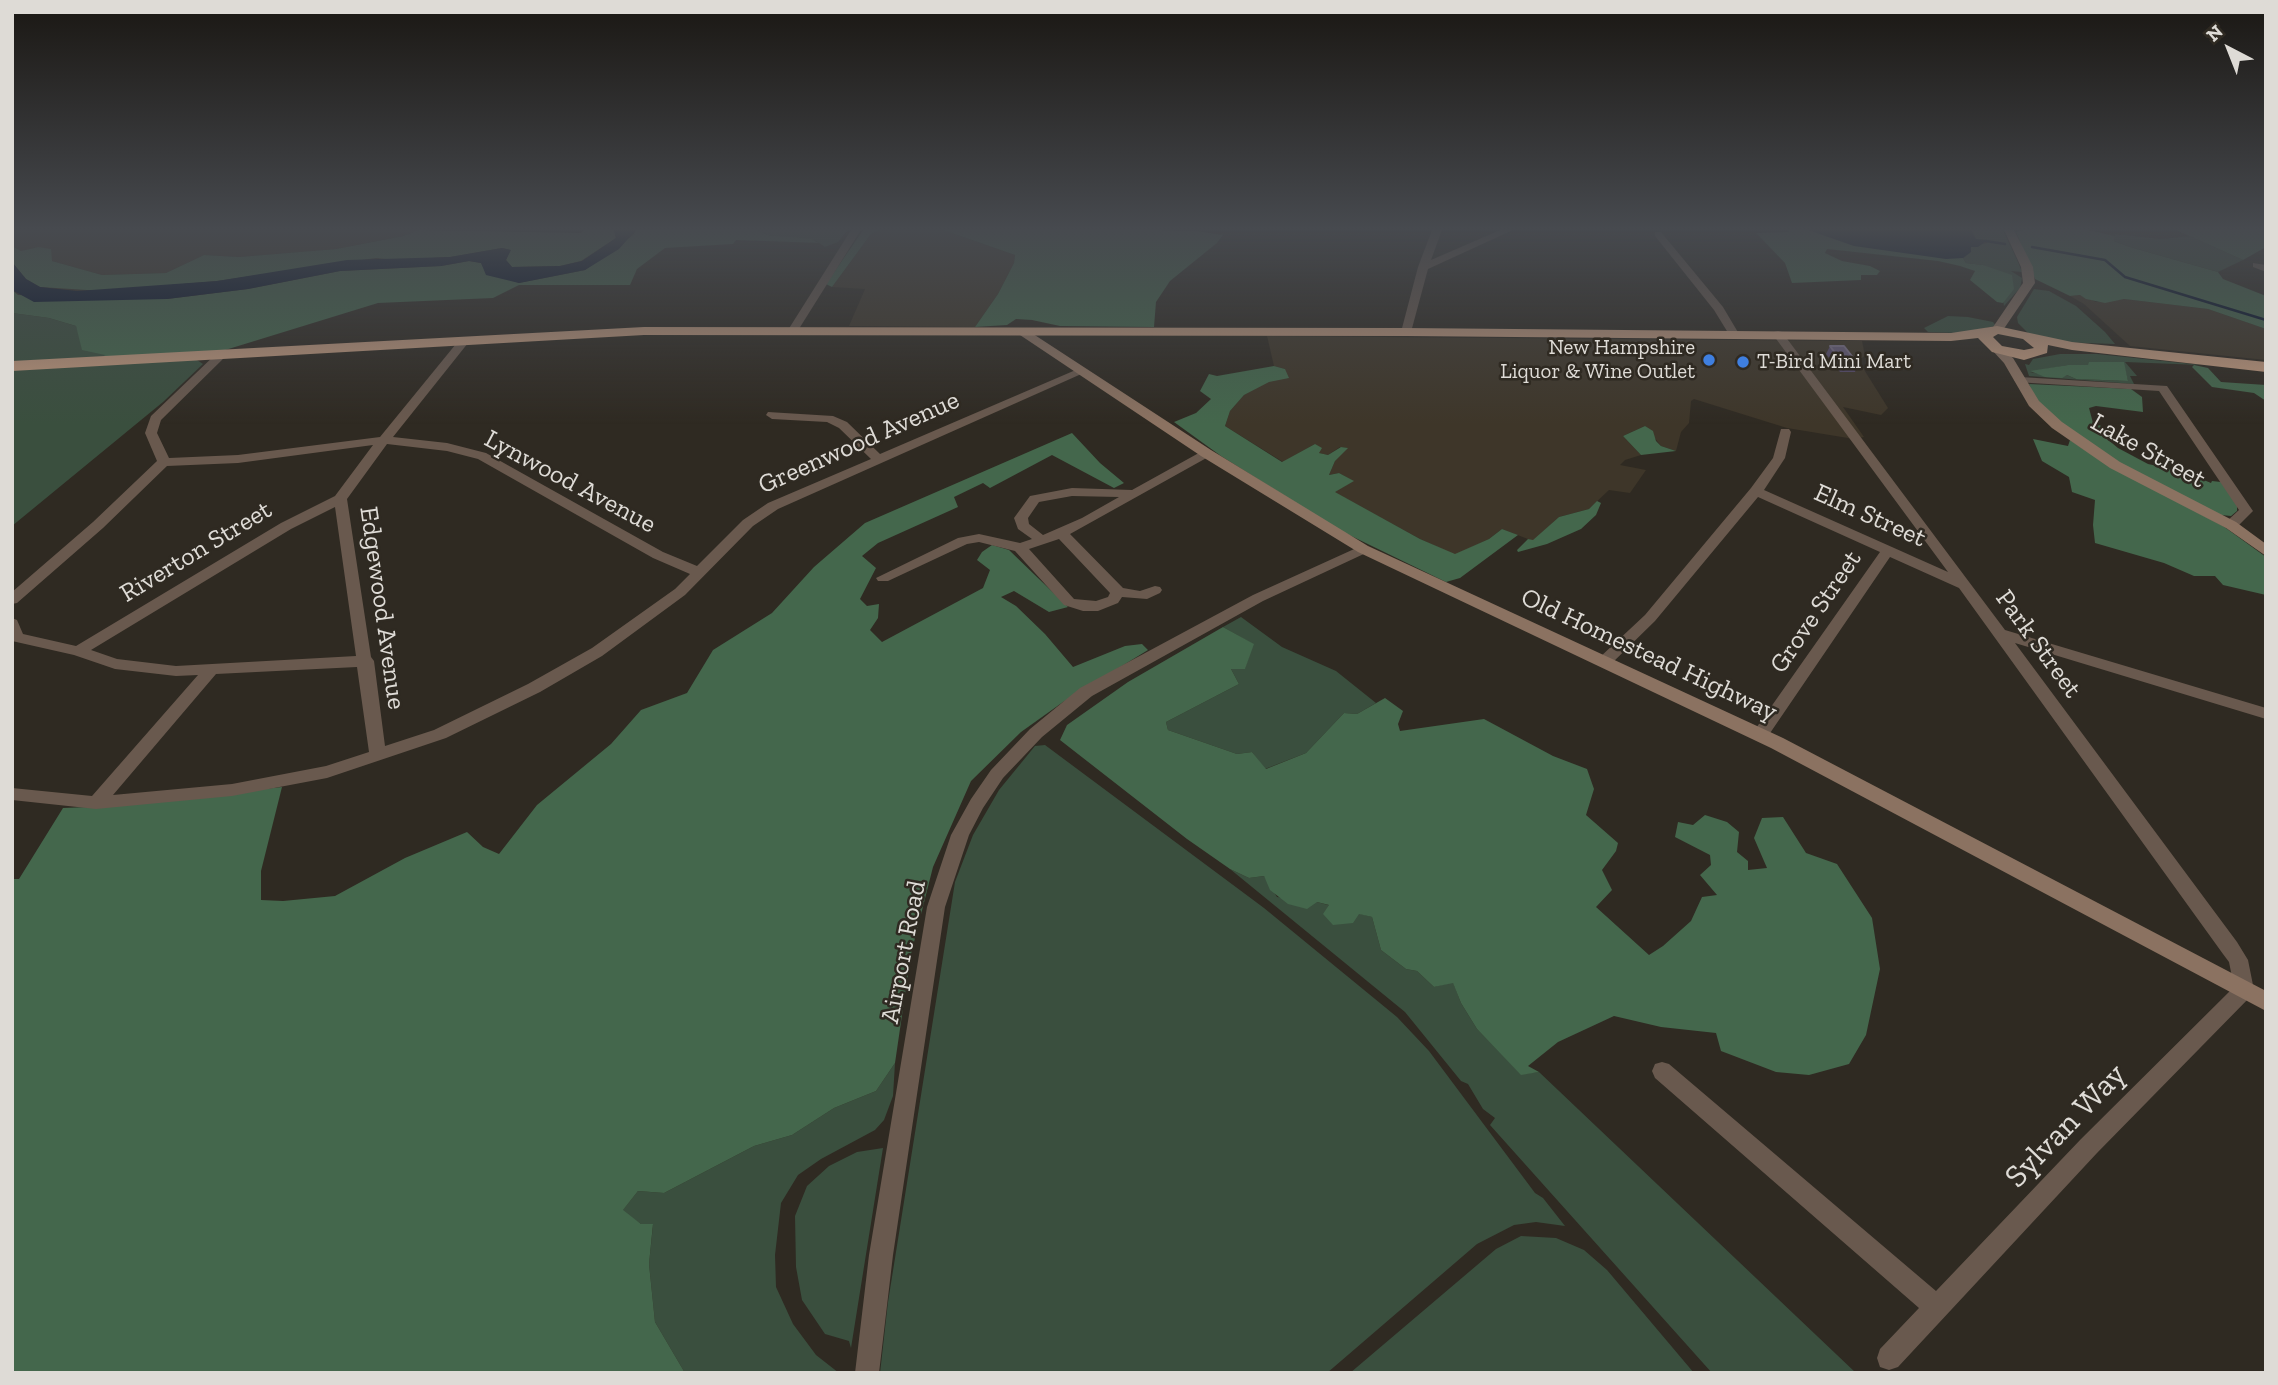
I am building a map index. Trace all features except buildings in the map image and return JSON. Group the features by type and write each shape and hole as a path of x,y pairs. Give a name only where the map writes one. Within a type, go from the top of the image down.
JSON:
{"highway":[{"path":"12,366 644,331 793,330 1951,337 1992,331 2090,348 2266,367"},
{"path":"1992,331 1985,335 1987,341 1997,349"},
{"path":"2028,336 2042,347 2034,354"},
{"path":"1951,337 1997,349 2034,354 2090,348"}],"main road":[{"path":"1992,331 2021,295"},
{"path":"2007,315 2028,336"},
{"name":"Old Homestead Highway","path":"1024,332 1206,453 1363,549 1760,735 2266,1002"},
{"name":"Lake Street","path":"1997,349 2006,356 2034,403 2056,425 2088,449 2231,525 2266,551"},
{"path":"2020,380 2022,363 2034,354"}],"street":[{"path":"793,330 815,295"},
{"path":"1406,332 1416,295"},
{"path":"1707,295 1734,334"},
{"name":"Park Street","path":"1777,334 2230,948 2238,960 2244,990"},
{"name":"Edgewood Avenue","path":"378,757 341,499 464,341"},
{"path":"12,600 164,462 151,433 155,419 221,355"},
{"name":"Greenwood Avenue","path":"12,794 96,803 167,798 270,784 378,757 480,717 597,652 658,609 701,573 758,515 772,506 1082,371"},
{"path":"2020,380 2162,388 2246,511 2231,525"},
{"path":"772,415 829,419 843,425 879,460"},
{"path":"1604,662 1650,618 1756,491 1779,458 1785,432"},
{"name":"Lynwood Avenue","path":"164,462 238,459 385,440 447,447 482,456 659,555 701,573"},
{"path":"1020,548 1087,521 1206,453"},
{"name":"Elm Street","path":"1756,491 1964,585"},
{"path":"1040,539 1023,526 1021,518 1035,499 1072,492 1134,494"},
{"name":"Riverton Street","path":"78,652 286,526 341,499"},
{"path":"1061,533 1118,592 1142,596 1155,590"},
{"path":"883,578 963,541 979,538 1020,548 1069,602 1098,606 1113,600 1118,592"},
{"name":"Airport Road","path":"867,1373 881,1255 936,907 960,835 977,804 997,774 1036,733 1086,692 1258,598 1363,549"},
{"name":"Grove Street","path":"1760,735 1888,550"},
{"path":"12,623 17,637 115,664 176,671 366,661"},
{"path":"2000,633 2266,713"},
{"path":"96,803 211,670"},
{"name":"Sylvan Way","path":"1889,1358 2080,1156 2244,990"},
{"path":"1662,1071 1937,1308"}],"shaded area":[{"path":"863,295 998,295 975,327 849,326"},
{"path":"2080,295 2096,302 2124,299 2208,309 2266,329 2266,360 2130,346 2084,304 2070,296"},
{"path":"1267,336 1862,341 1865,356 1858,360 1888,408 1881,415 1843,407 1864,437 1854,439 1787,428 1694,399 1691,401 1689,423 1681,432 1676,451 1661,446 1645,426 1623,436 1641,455 1625,460 1620,465 1646,470 1630,493 1609,490 1589,509 1559,517 1533,541 1502,529 1489,539 1455,555 1334,492 1353,481 1339,473 1329,475 1335,461 1347,448 1340,447 1328,455 1318,453 1315,444 1283,462 1225,426 1230,411 1244,395 1285,369 1274,366"}],"green space":[{"path":"12,295 167,299 202,295 500,295 493,298 378,303 222,351 102,358 105,355 82,350 76,326 49,318 12,313"},
{"path":"998,295 1161,295 1156,302 1154,327 1060,326 1016,319 1007,325 975,327"},
{"path":"1988,295 2010,295 2003,303"},
{"path":"2000,295 2014,295 2004,306"},
{"path":"2031,295 2056,295 2076,306 2115,344 2058,342 2029,334 2018,323 2017,317"},
{"path":"2067,295 2263,295 2266,296 2266,329 2208,309 2124,299 2105,303 2080,295"},
{"path":"12,313 49,318 76,326 80,336 197,360 203,364 163,402 12,526"},
{"path":"1948,316 1993,322 1996,326 1960,333 1928,332 1924,328"},
{"path":"2060,354 2097,354 2201,365 2125,362 2137,376 2130,376 2134,384 2029,376 2025,364 2029,365 2033,359","holes":["2089,362 2123,362 2128,381 2076,379 2067,375 2054,377 2030,372 2068,365 2089,365"]},
{"path":"2089,362 2124,362 2128,381 2076,379 2067,375 2062,378 2045,377 2030,371 2088,365"},
{"path":"2194,365 2208,368 2221,382 2266,385 2266,401 2254,393 2212,387 2192,367"},
{"path":"1274,366 1285,369 1289,378 1269,382 1244,395 1230,411 1225,426 1282,462 1315,444 1322,448 1319,453 1328,455 1341,447 1348,448 1335,461 1329,475 1339,473 1354,481 1335,492 1420,539 1455,554 1489,539 1502,529 1518,535 1460,578 1446,582 1341,531 1221,456 1174,422 1196,413 1211,399 1200,391 1209,374 1217,376"},
{"path":"2029,384 2131,389 2142,397 2143,412 2096,406 2089,408 2093,423 2121,433 2107,439 2148,464 2185,472 2211,483 2221,482 2237,505 2237,511 2231,516 2221,515 2131,470 2062,425 2035,398"},
{"path":"1645,426 1653,431 1661,446 1676,451 1641,455 1623,436"},
{"path":"1072,433 1100,463 1124,483 1114,488 1052,455 990,488 983,483 954,497 958,507 878,543 862,556 876,568 860,599 867,606 879,604 878,618 870,630 882,642 983,588 990,570 977,560 982,552 992,545 1009,550 1068,607 1049,612 1014,591 1001,597 1016,606 1045,634 1073,667 1125,646 1142,644 1148,650 1063,702 1021,732 971,781 933,867 911,954 895,1063 876,1091 834,1108 792,1135 754,1146 664,1193 638,1191 623,1210 641,1224 653,1224 649,1264 655,1322 685,1373 12,1373 12,879 19,879 63,808 115,806 282,787 261,871 261,900 283,901 335,896 405,858 467,832 483,847 499,854 537,805 611,744 641,710 687,693 713,650 772,613 814,567 865,523"},
{"path":"2033,439 2068,446 2070,440 2108,465 2223,526 2266,557 2266,595 2223,585 2215,576 2194,576 2164,563 2095,543 2095,500 2072,492 2069,477 2042,461"},
{"path":"1597,501 1601,503 1596,515 1581,529 1547,544 1518,552 1528,539 1533,540 1559,517 1589,509"},
{"path":"1241,617 1282,647 1336,671 1376,703 1357,714 1344,713 1306,753 1265,769 1252,752 1237,754 1168,730 1166,722 1239,684 1231,669 1245,668 1253,644 1223,627"},
{"path":"1223,627 1254,644 1245,669 1231,669 1239,684 1166,722 1168,730 1237,754 1252,752 1266,769 1306,753 1344,713 1357,714 1385,698 1403,711 1398,724 1400,731 1484,719 1553,756 1587,769 1594,789 1586,815 1618,843 1616,851 1602,870 1612,890 1596,907 1649,955 1691,921 1702,897 1717,895 1700,875 1711,865 1710,855 1675,837 1678,822 1693,825 1705,815 1727,822 1739,832 1737,852 1748,861 1748,870 1767,868 1754,838 1762,818 1783,817 1806,853 1837,864 1872,918 1880,969 1866,1035 1849,1064 1809,1075 1776,1072 1721,1051 1716,1033 1661,1027 1614,1016 1558,1042 1528,1066 1539,1072 1521,1075 1477,1029 1461,1003 1453,983 1434,987 1417,971 1406,969 1381,950 1372,917 1359,914 1353,923 1333,925 1323,914 1329,905 1317,902 1307,909 1288,904 1270,890 1264,876 1249,878 1230,869 1060,740 1067,725 1128,682"},
{"path":"1045,745 1264,908 1397,1017 1429,1051 1535,1193 1543,1198 1565,1226 1536,1222 1514,1225 1477,1244 1327,1373 880,1373 888,1302 955,882 973,835 999,790 1035,746"},
{"path":"1230,869 1249,878 1264,876 1277,897 1317,902 1372,917 1381,950 1406,969 1417,971 1434,987 1453,982 1461,1003 1477,1029 1521,1074 1539,1072 1856,1373 1712,1373 1490,1125 1495,1118 1483,1109 1468,1084 1461,1081 1405,1012"},
{"path":"895,1063 893,1096 884,1120 875,1130 821,1159 798,1175 781,1203 775,1255 776,1287 793,1324 816,1355 839,1373 685,1373 655,1322 649,1264 653,1225 641,1224 622,1211 638,1191 664,1193 754,1146 792,1135 834,1108 876,1091"},
{"path":"883,1148 851,1348 849,1341 825,1334 802,1300 796,1267 795,1216 807,1186 829,1166 857,1152"},
{"path":"1521,1236 1556,1238 1584,1250 1607,1270 1694,1373 1350,1373 1496,1249"}],"water":[{"path":"20,295 202,295 167,299 34,302"}],"waterway":[{"path":"2183,295 2266,320"}],"place":[{"name":"New Hampshire Liquor & Wine Outlet","path":"1709,360"},
{"name":"T-Bird Mini Mart","path":"1743,362"}]}
